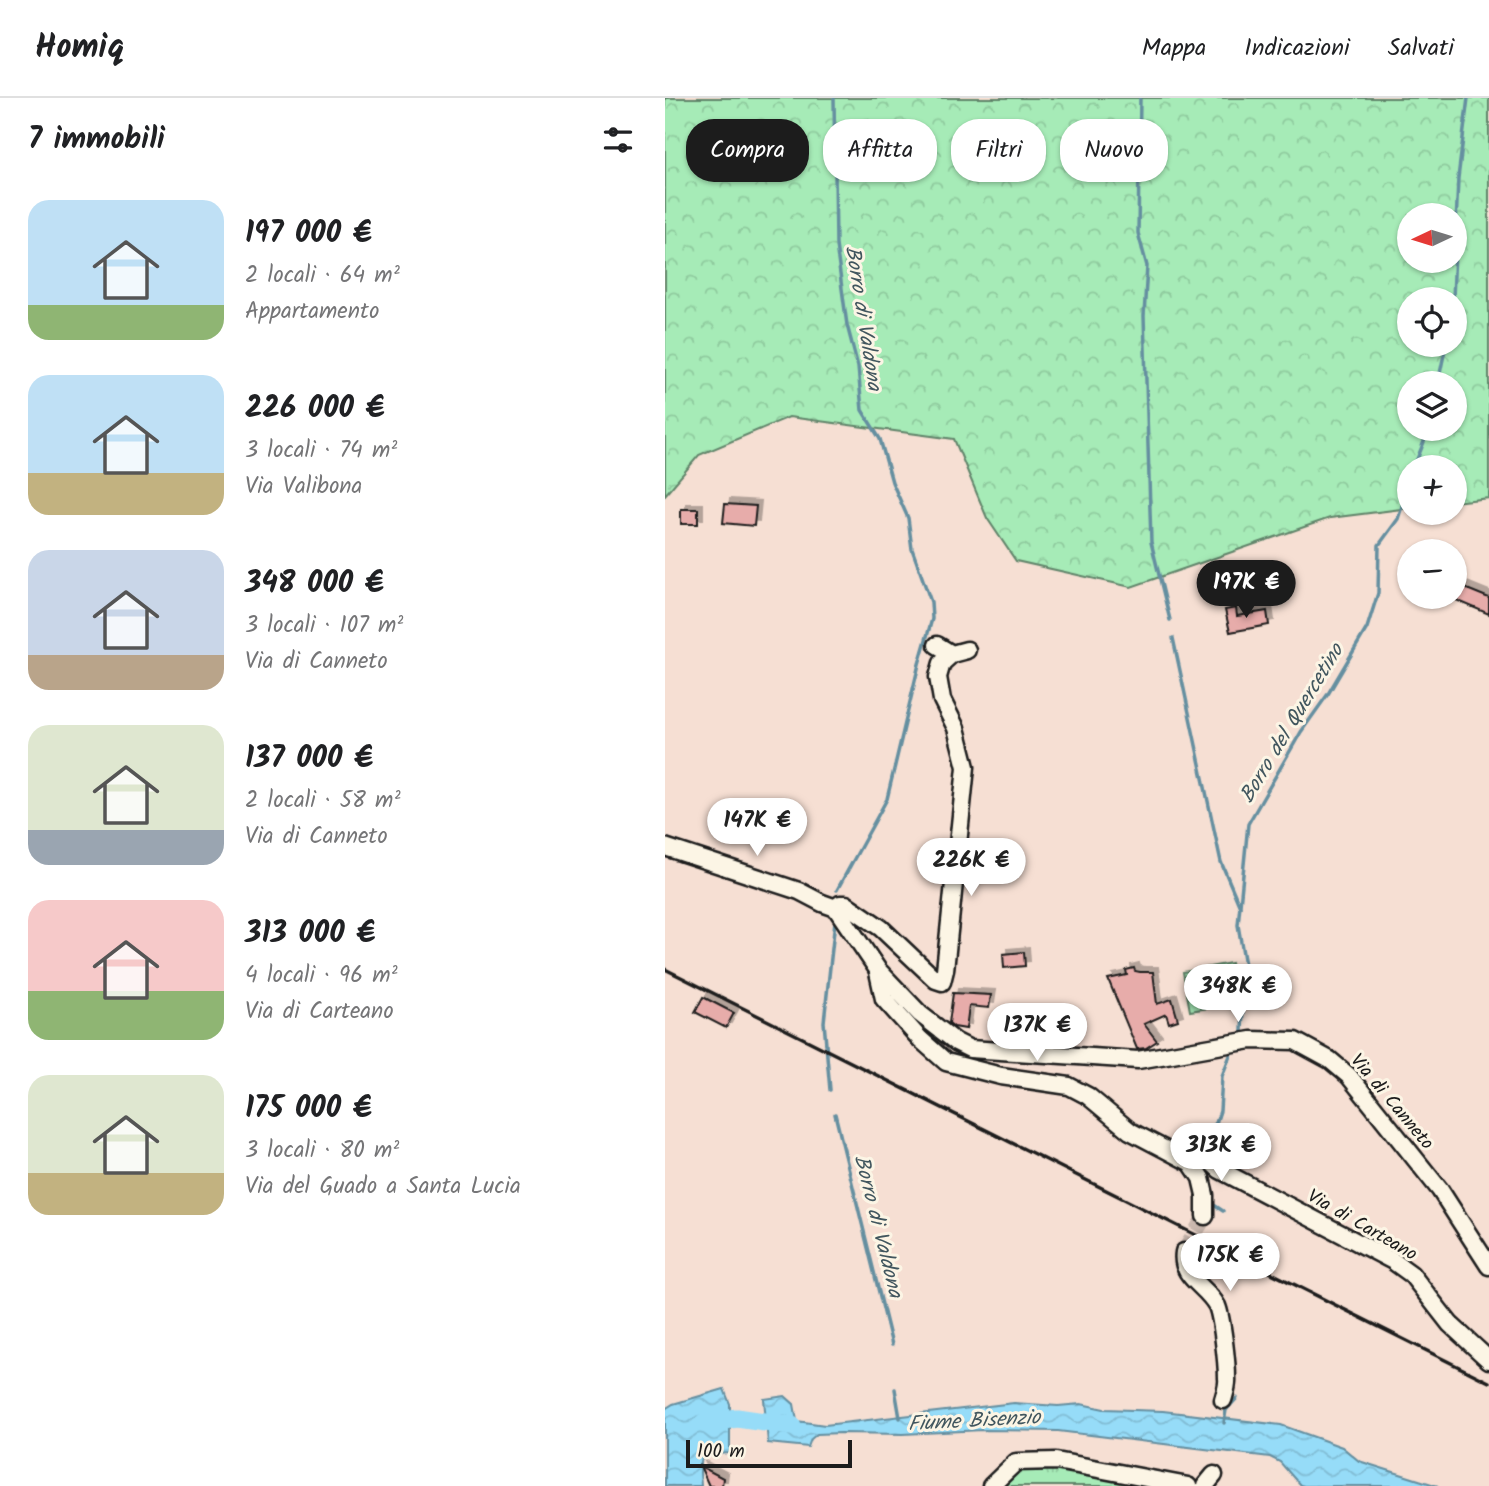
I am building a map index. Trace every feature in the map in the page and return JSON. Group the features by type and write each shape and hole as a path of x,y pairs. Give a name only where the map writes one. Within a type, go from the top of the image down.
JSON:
{"street":[{"path":"665,847 799,891 836,908 846,904 881,928 936,980 942,982 966,767 956,728 942,699 938,677 942,663 959,651 937,645"},
{"name":"Via di Canneto","path":"836,908 878,970 920,1014 956,1042 970,1049 1138,1060 1251,1040 1295,1041 1330,1060 1349,1076 1440,1190 1489,1266"},
{"name":"Via di Carteano","path":"878,970 884,999 920,1039 946,1062 1001,1076 1069,1086 1089,1097 1130,1131 1191,1163 1210,1161 1220,1170 1393,1261 1411,1274 1450,1324 1489,1360"},
{"path":"1191,1163 1201,1178 1205,1195 1205,1216"},
{"path":"1184,1252 1183,1261 1189,1277 1209,1294 1218,1308 1228,1379 1223,1400"},
{"path":"991,1486 1016,1462 1056,1461 1188,1486"}],"green space":[{"path":"665,98 1489,98 1489,498 1467,501 1467,455 1397,455 1397,510 1330,518 1131,587 1016,561 987,518 954,439 789,417 699,455 665,495"},
{"path":"1231,963 1239,1003 1190,1011 1183,972"},
{"path":"1022,1465 1056,1466 1151,1486 1000,1486"}],"water":[{"path":"724,1389 730,1404 730,1453 702,1455 701,1486 665,1486 665,1409 673,1404"},
{"path":"785,1396 794,1404 797,1421 825,1425 1014,1403 1058,1406 1081,1404 1104,1409 1163,1411 1281,1425 1342,1447 1359,1461 1438,1486 1304,1486 1300,1485 1280,1462 1270,1457 1058,1431 841,1433 817,1434 808,1447 768,1443 764,1399"}],"building":[{"path":"725,504 756,506 754,526 723,523"},
{"path":"681,509 698,509 698,524 681,524"},
{"path":"1467,589 1489,598 1489,614 1467,605"},
{"path":"1236,608 1237,616 1267,611 1269,625 1230,632 1225,610"},
{"path":"1024,952 1025,966 1004,968 1003,954"},
{"path":"1134,968 1135,971 1153,972 1157,1004 1172,999 1178,1020 1169,1023 1166,1014 1144,1024 1157,1041 1146,1048 1137,1049 1108,979 1127,975 1126,970"},
{"path":"953,993 991,995 989,1008 969,1006 966,1029 954,1027 949,1023"},
{"path":"703,997 734,1013 726,1028 695,1012"},
{"path":"700,1466 723,1478 722,1486 709,1486"}],"waterway":[{"name":"Borro di Valdona","path":"834,98 836,245 847,325 858,367 862,410 880,439 892,482 908,518 912,549 931,602 932,619 887,799 837,890"},
{"path":"1140,98 1138,233 1147,266 1144,316 1151,542 1170,620"},
{"name":"Borro del Quercetino","path":"1453,287 1458,178 1468,98"},
{"name":"Borro del Quercetino","path":"1441,371 1443,357"},
{"name":"Borro del Quercetino","path":"1419,455 1424,441"},
{"name":"Borro del Quercetino","path":"1242,1031 1245,965 1238,925 1248,824 1301,732 1328,694 1367,628 1378,593 1379,545 1397,520"},
{"path":"1173,638 1221,862 1240,907"},
{"name":"Borro di Valdona","path":"830,1090 824,1022 835,921"},
{"name":"Borro del Quercetino","path":"1195,1155 1202,1139 1216,1123 1220,1111 1222,1076 1233,1048"},
{"name":"Borro di Valdona","path":"835,1114 892,1345"},
{"name":"Borro del Quercetino","path":"1211,1203 1223,1211"},
{"name":"Borro di Valdona","path":"895,1389 900,1418"},
{"name":"Borro del Quercetino","path":"1224,1423 1226,1410 1237,1398"},
{"name":"Fiume Bisenzio","path":"704,1423 737,1418 792,1426"}],"tunnel":[{"path":"1184,1252 1205,1216"}],"railway":[{"path":"665,969 1489,1382"}]}
